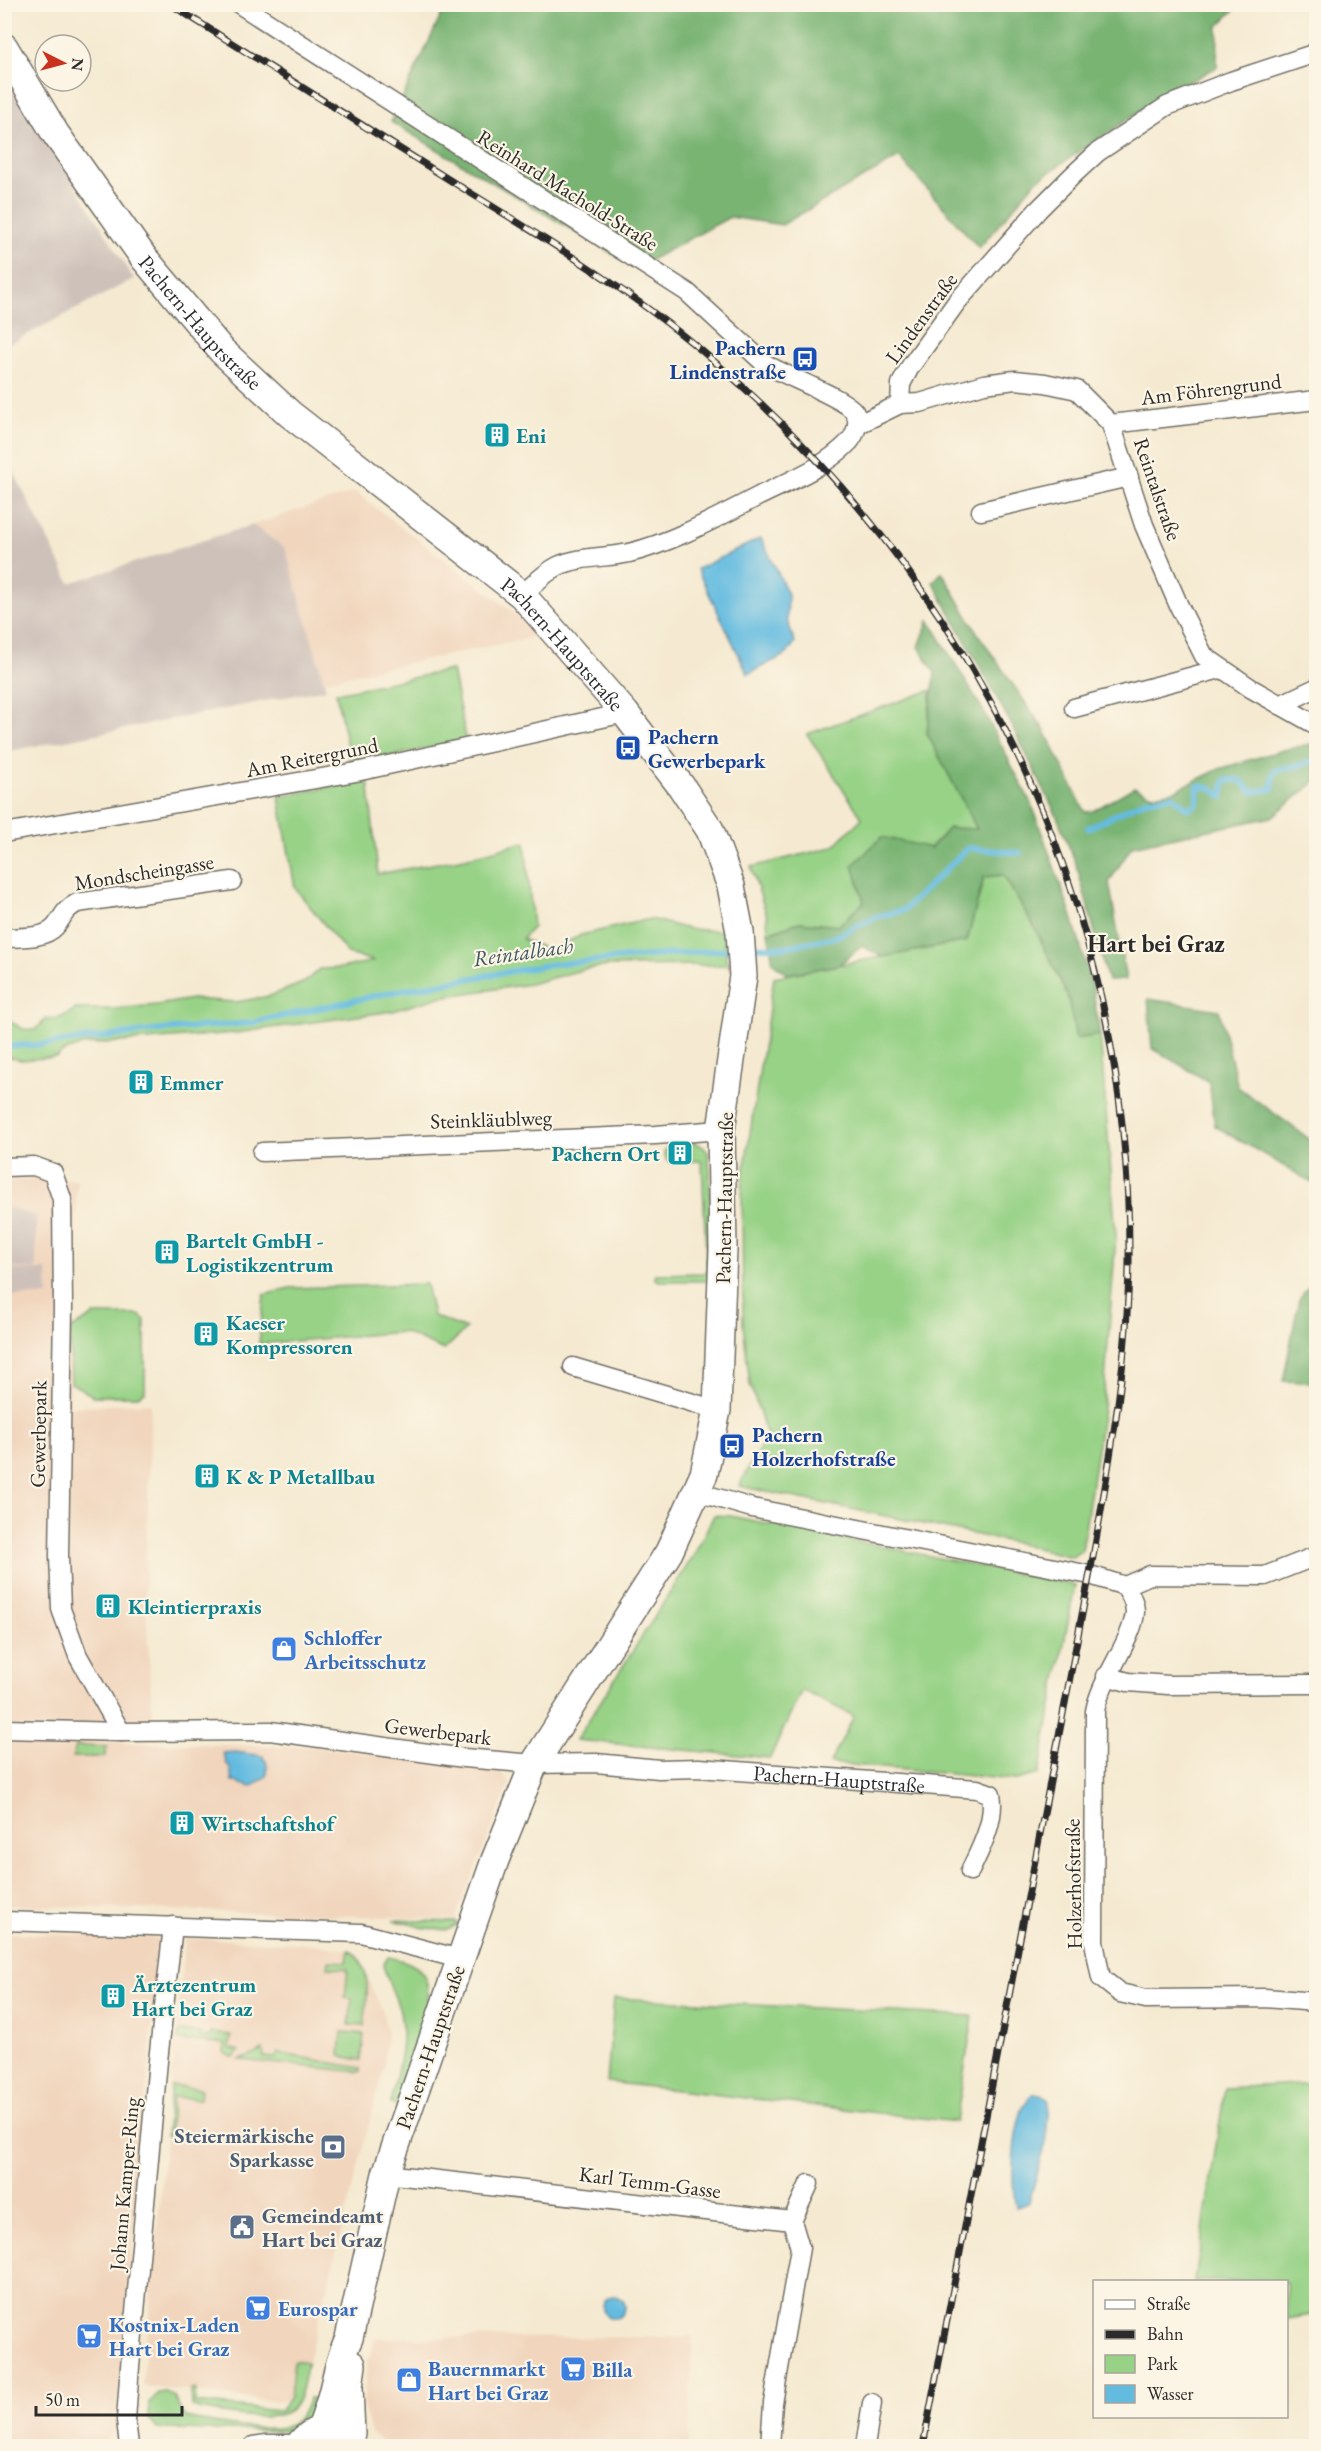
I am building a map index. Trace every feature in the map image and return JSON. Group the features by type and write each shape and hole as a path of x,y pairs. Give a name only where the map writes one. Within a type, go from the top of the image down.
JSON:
{"main road":[{"name":"Pachern-Hauptstraße","path":"4,47 55,133 144,258 222,351 290,414 522,595 625,712 681,786 710,830 731,886 740,932 742,976 721,1130 723,1250 717,1410 704,1474 669,1552 534,1764 495,1860 386,2174 349,2338 341,2355 332,2396 306,2440"},
{"name":"Pachern-Hauptstraße","path":"349,2338 353,2357 349,2387 357,2440"},
{"name":"Pachern-Hauptstraße","path":"306,2440 338,2429 357,2440"}],"street":[{"name":"Reinhard Machold-Straße","path":"239,4 526,191 687,292 764,363 776,371 848,404 858,418 857,425"},
{"name":"Lindenstraße","path":"900,404 901,384 910,367 956,303 1038,210 1098,152 1167,106 1231,81 1317,53"},
{"name":"Reintalstraße","path":"900,404 921,403 984,384 1015,380 1045,383 1077,390 1111,424 1144,525 1179,606 1204,656 1220,669 1317,725"},
{"name":"Am Föhrengrund","path":"1111,424 1317,400"},
{"path":"522,595 543,576 559,566 628,553 725,514 822,464 850,440 857,425 900,404"},
{"path":"981,511 1129,477"},
{"path":"1074,708 1220,669"},
{"path":"1280,705 1317,688"},
{"name":"Am Reitergrund","path":"4,833 356,772 625,712"},
{"name":"Mondscheingasse","path":"4,938 47,933 56,927 64,911 77,903 232,881"},
{"name":"Steinkläublweg","path":"262,1152 655,1135 721,1130"},
{"name":"Gewerbepark","path":"4,1167 34,1166 53,1173 62,1199 63,1308 59,1556 61,1609 78,1656 121,1732"},
{"path":"573,1367 717,1410"},
{"path":"697,1492 752,1508 1090,1575 1125,1586 1150,1575 1265,1576 1317,1556"},
{"name":"Holzerhofstraße","path":"1125,1586 1133,1600 1135,1611 1132,1625 1106,1677 1095,1711 1094,1942 1101,1978 1120,1993 1146,1999 1264,1998 1317,2002"},
{"path":"1106,1677 1128,1682 1168,1685 1317,1684"},
{"name":"Gewerbepark","path":"4,1729 121,1732 270,1731 464,1758 534,1764"},
{"name":"Pachern-Hauptstraße","path":"534,1764 596,1763 658,1769 699,1768 977,1789 991,1794 993,1806 986,1836 970,1871"},
{"path":"4,1921 361,1933 460,1959"},
{"name":"Johann Kamper-Ring","path":"129,2446 126,2420 129,2378 157,2071 173,1926"},
{"name":"Karl Temm-Gasse","path":"386,2174 792,2222"},
{"path":"770,2446 773,2403 800,2248 792,2222 809,2184"},
{"path":"865,2446 872,2403"},
{"path":"253,2446 306,2440"}],"shaded area":[{"path":"4,71 134,279 5,346 4,346"},
{"path":"5,455 70,583 252,525 285,548 326,689 5,752"},
{"path":"4,478 58,587 355,492 544,635 5,747"},
{"path":"46,1178 77,1180 70,1407 151,1403 145,1590 153,1724 5,1729 5,1181"},
{"path":"4,1206 36,1216 36,1269 5,1268"},
{"path":"5,1270 47,1270 48,1296 5,1296"},
{"path":"5,1740 316,1747 498,1769 510,1783 455,1919 5,1905"},
{"path":"5,1933 161,1938 115,2430 103,2444 5,2446"},
{"path":"185,1938 313,1944 349,1950 357,1955 383,2012 387,2033 384,2066 306,2369 290,2397 280,2402 142,2386"},
{"path":"692,2337 689,2446 387,2446 371,2433 363,2405 368,2357 371,2356 374,2338"}],"green space":[{"path":"446,5 1239,5 1218,26 1217,67 1160,98 1036,181 979,248 899,157 782,225 730,217 636,268 391,122"},
{"path":"942,572 978,634 1045,731 1085,812 1093,811 1134,787 1153,795 1174,791 1219,769 1316,743 1316,781 1272,817 1132,846 1109,882 1126,980 1108,981 1077,867 1056,814 1010,722 933,582"},
{"path":"929,620 983,710 1032,805 1072,917 1093,990 1100,1035 1076,1039 1068,997 1035,928 1003,875 984,877 967,941 883,957 862,946 839,965 788,974 773,963 768,933 799,922 838,926 864,902 853,865 882,837 931,848 949,828 977,829 927,733 935,673 919,647"},
{"path":"452,670 466,740 351,765 336,693"},
{"path":"931,690 927,733 977,829 949,828 923,854 838,926 799,922 768,933 767,916 751,867 833,847 862,818 807,734"},
{"path":"368,779 378,874 465,858 525,842 533,927 522,939 550,951 581,935 650,919 689,929 724,931 727,965 608,966 585,969 530,984 440,997 393,1011 236,1033 82,1045 61,1053 58,1057 21,1060 5,1056 5,1024 11,1022 23,1029 35,1030 46,1019 60,1018 76,1009 114,1009 192,999 236,1002 270,996 305,982 319,969 341,968 374,961 348,954 295,888 279,797"},
{"path":"1004,875 1035,928 1068,997 1076,1039 1100,1035 1116,1236 1103,1408 1082,1550 1072,1557 1016,1543 739,1486 767,1435 750,1384 743,1324 742,1185 774,977 967,941 984,877"},
{"path":"1148,999 1219,1010 1238,1087 1316,1144 1316,1185 1215,1126 1209,1082 1152,1048"},
{"path":"693,1142 708,1152 710,1278 706,1281 659,1281 655,1279 655,1274 705,1273 707,1271 702,1163 699,1161 670,1162 667,1161 664,1152 669,1144"},
{"path":"1316,1277 1316,1383 1283,1381 1299,1299"},
{"path":"426,1284 433,1316 466,1329 444,1350 403,1332 259,1344 264,1295 289,1288"},
{"path":"94,1315 139,1315 145,1320 145,1392 138,1396 93,1396 71,1383 70,1330"},
{"path":"714,1515 730,1516 1075,1585 1039,1774 1016,1780 830,1763 854,1716 802,1690 770,1758 576,1740 694,1555"},
{"path":"76,1746 107,1747 105,1757 73,1757"},
{"path":"393,1920 456,1922 458,1924 448,1930 425,1928"},
{"path":"349,1950 357,1957 366,1974 367,1995 364,2026 349,2025 352,1998 345,1997 348,1969 328,1967 329,1961 347,1962"},
{"path":"388,1957 415,1966 420,1970 426,1980 427,1992 423,2024 396,2105 390,2104 400,2058 402,2023 383,1963"},
{"path":"614,1998 973,2016 956,2122 607,2082"},
{"path":"179,2032 200,2033 200,2036 210,2037 211,2033 231,2035 229,2048 239,2051 234,2058 224,2053 225,2044 178,2040"},
{"path":"342,2032 364,2034 361,2060 340,2056"},
{"path":"263,2050 264,2057 276,2058 277,2053 360,2068 360,2072 240,2060"},
{"path":"1316,2083 1316,2314 1288,2319 1288,2280 1195,2280 1225,2088"},
{"path":"171,2086 201,2089 200,2099 173,2097 169,2136 166,2136"},
{"path":"294,2360 307,2362 302,2388 296,2403 289,2411 265,2417 236,2415 192,2406 191,2390 196,2389 195,2403 280,2411 290,2397"},
{"path":"165,2392 173,2395 182,2413 188,2418 232,2426 262,2428 287,2426 295,2422 302,2414 309,2398 317,2399 306,2419 298,2426 286,2431 157,2429 149,2419 149,2404 158,2393"}],"water":[{"path":"761,538 788,594 787,620 795,642 787,654 748,674 697,569"},
{"path":"236,1752 263,1756 267,1764 267,1776 251,1787 232,1781 230,1766 227,1765 223,1753"},
{"path":"1032,2094 1042,2094 1049,2101 1046,2142 1029,2203 1016,2207 1013,2183 1015,2146 1023,2108"},
{"path":"614,2296 622,2299 625,2307 622,2315 614,2318 606,2315 603,2307 606,2299"}],"waterway":[{"name":"Reintalbach","path":"1088,828 1146,800 1173,796 1188,809 1197,804 1198,786 1211,788 1222,797 1225,780 1240,780 1252,792 1272,789 1274,771 1306,764 1316,759"},
{"name":"Reintalbach","path":"747,947 785,947 835,937 878,916 904,910 968,848 1020,853"},
{"name":"Reintalbach","path":"4,1046 38,1045 161,1030 251,1023 397,991 554,964 734,949"}],"railway":[{"path":"170,4 613,284 702,351 799,441 884,539 958,645 1019,758 1067,877 1102,1001 1123,1130 1129,1262 1122,1373 1093,1557 923,2446"}],"place":[{"name":"Pachern Lindenstraße","path":"805,359"},
{"name":"Eni","path":"497,435"},
{"name":"Pachern Gewerbepark","path":"628,748"},
{"name":"Emmer","path":"141,1082"},
{"name":"Pachern Ort","path":"680,1153"},
{"name":"Bartelt GmbH - Logistikzentrum","path":"167,1252"},
{"name":"Kaeser Kompressoren","path":"206,1334"},
{"name":"Pachern Holzerhofstraße","path":"732,1446"},
{"name":"K & P Metallbau","path":"207,1476"},
{"name":"Kleintierpraxis","path":"108,1606"},
{"name":"Schloffer Arbeitsschutz","path":"284,1649"},
{"name":"Wirtschaftshof","path":"182,1823"},
{"name":"Ärztezentrum Hart bei Graz","path":"113,1996"},
{"name":"Steiermärkische Sparkasse","path":"333,2147"},
{"name":"Gemeindeamt Hart bei Graz","path":"242,2227"},
{"name":"Eurospar","path":"258,2308"},
{"name":"Kostnix-Laden Hart bei Graz","path":"89,2336"},
{"name":"Billa","path":"573,2369"},
{"name":"Bauernmarkt Hart bei Graz","path":"409,2380"}],"district":[{"name":"Hart bei Graz","path":"1156,943"}]}
